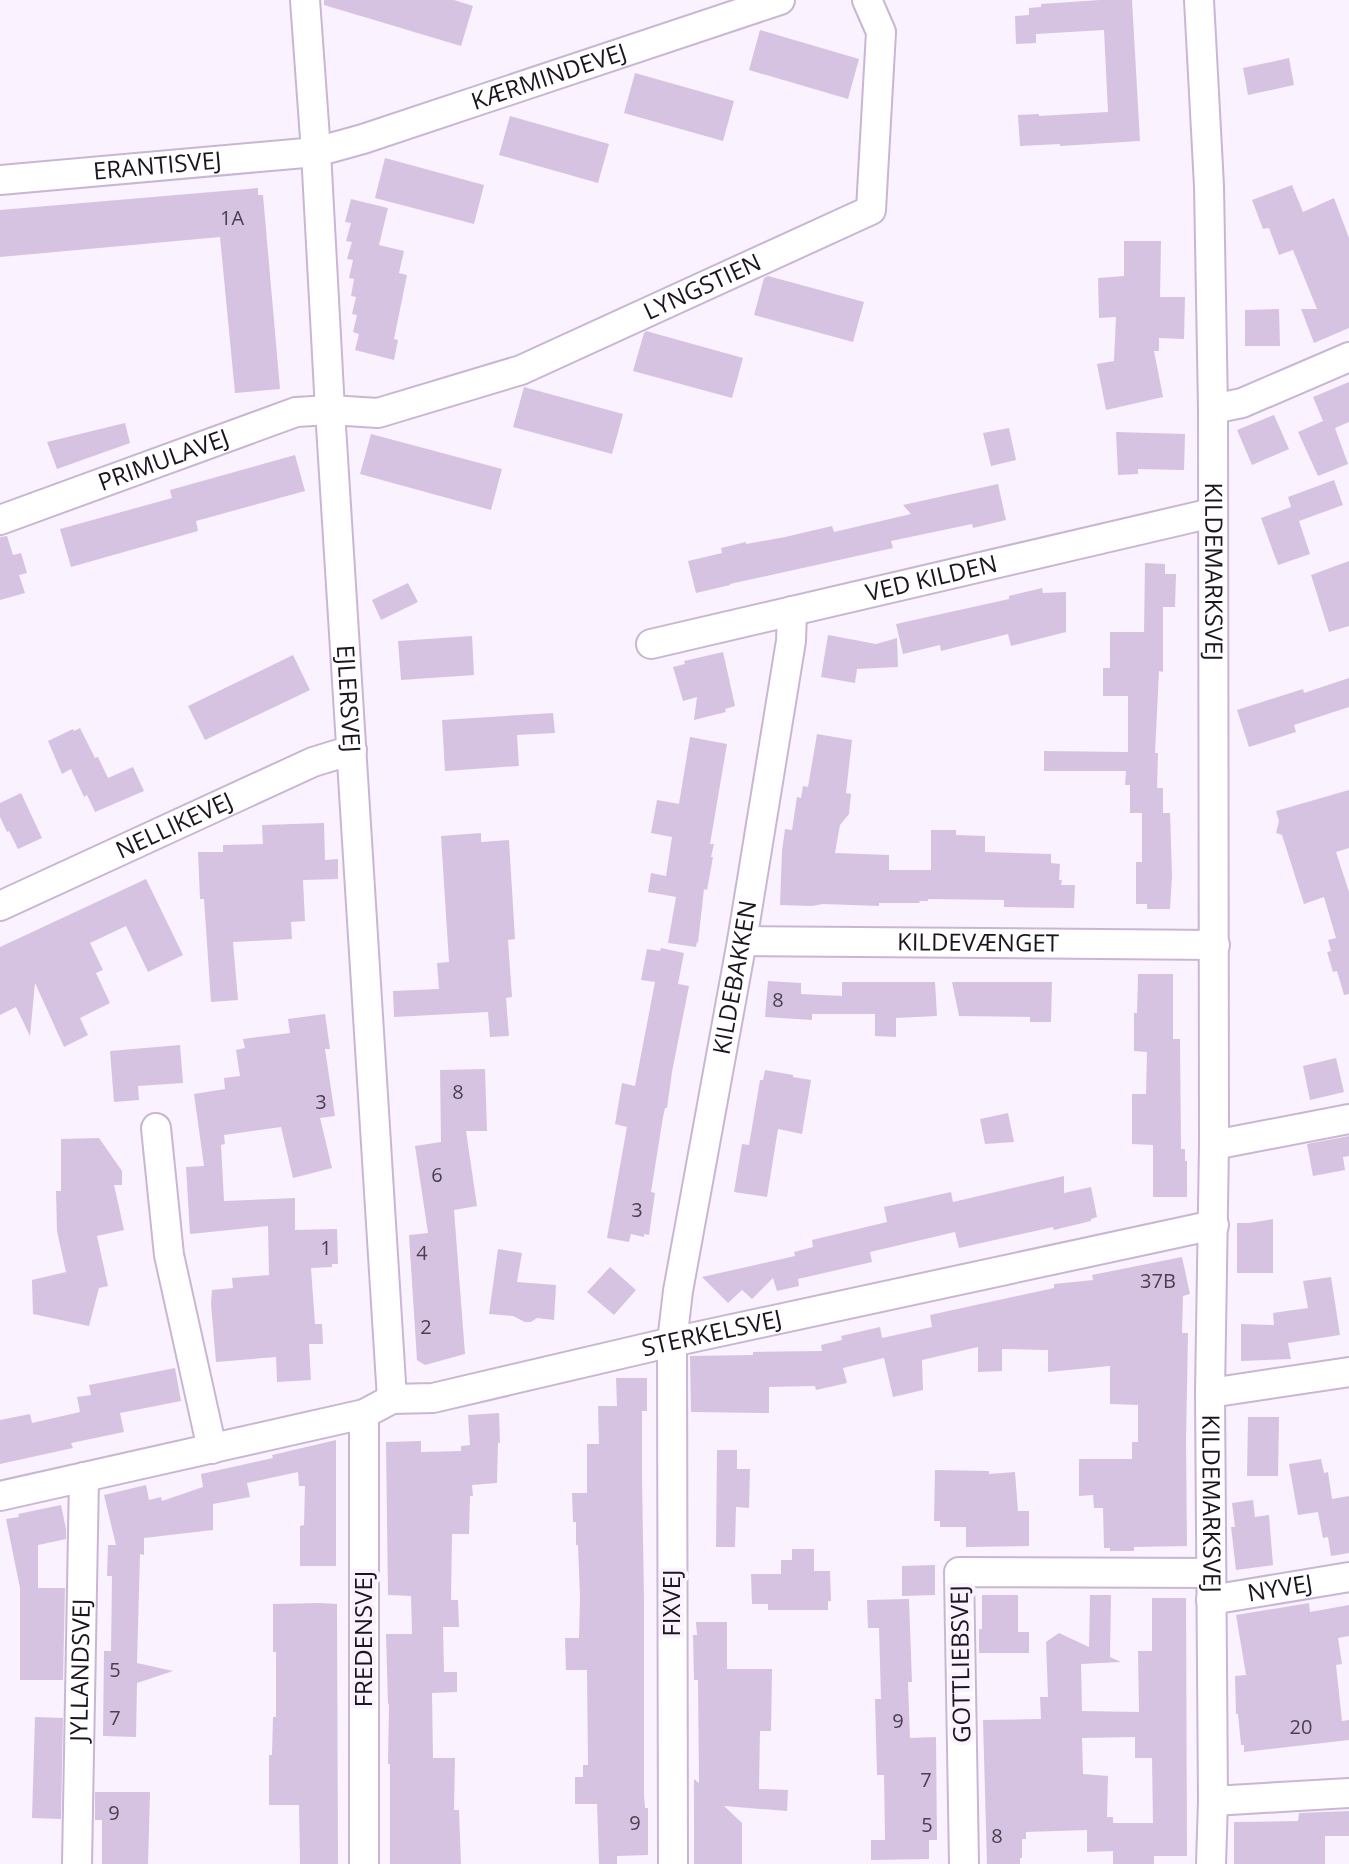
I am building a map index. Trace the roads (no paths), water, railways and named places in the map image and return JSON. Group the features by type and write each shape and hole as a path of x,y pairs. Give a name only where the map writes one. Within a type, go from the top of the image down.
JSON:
{"street":[{"name":"EJLERSVEJ","path":"305,0 392,1399"},
{"name":"KÆRMINDEVEJ","path":"316,152 780,0"},
{"name":"LYNGSTIEN","path":"330,410 378,413 521,370 871,210 881,32 867,0"},
{"name":"KILDEMARKSVEJ","path":"1199,0 1209,186 1213,409 1215,945 1210,1393 1211,1864"},
{"name":"ERANTISVEJ","path":"0,180 316,152"},
{"path":"1213,409 1242,403 1349,357"},
{"name":"PRIMULAVEJ","path":"0,520 296,412 330,410"},
{"name":"VED KILDEN","path":"651,644 1212,513"},
{"name":"KILDEBAKKEN","path":"672,1342 678,1291 742,941 791,641 792,611"},
{"name":"NELLIKEVEJ","path":"0,906 313,762 352,750"},
{"name":"KILDEVÆNGET","path":"742,941 1215,945"},
{"path":"1214,1145 1349,1119"},
{"path":"156,1128 169,1255 212,1449"},
{"name":"STERKELSVEJ","path":"0,1496 364,1414 392,1399 433,1398 672,1342 1214,1225"},
{"name":"FIXVEJ","path":"672,1342 673,1864"},
{"path":"1210,1393 1349,1372"},
{"name":"FREDENSVEJ","path":"364,1414 364,1864"},
{"name":"JYLLANDSVEJ","path":"77,1864 84,1477"},
{"name":"GOTTLIEBSVEJ","path":"964,1864 959,1572 1211,1586"},
{"name":"NYVEJ","path":"1211,1586 1349,1577"},
{"path":"1213,1801 1349,1793"}]}
